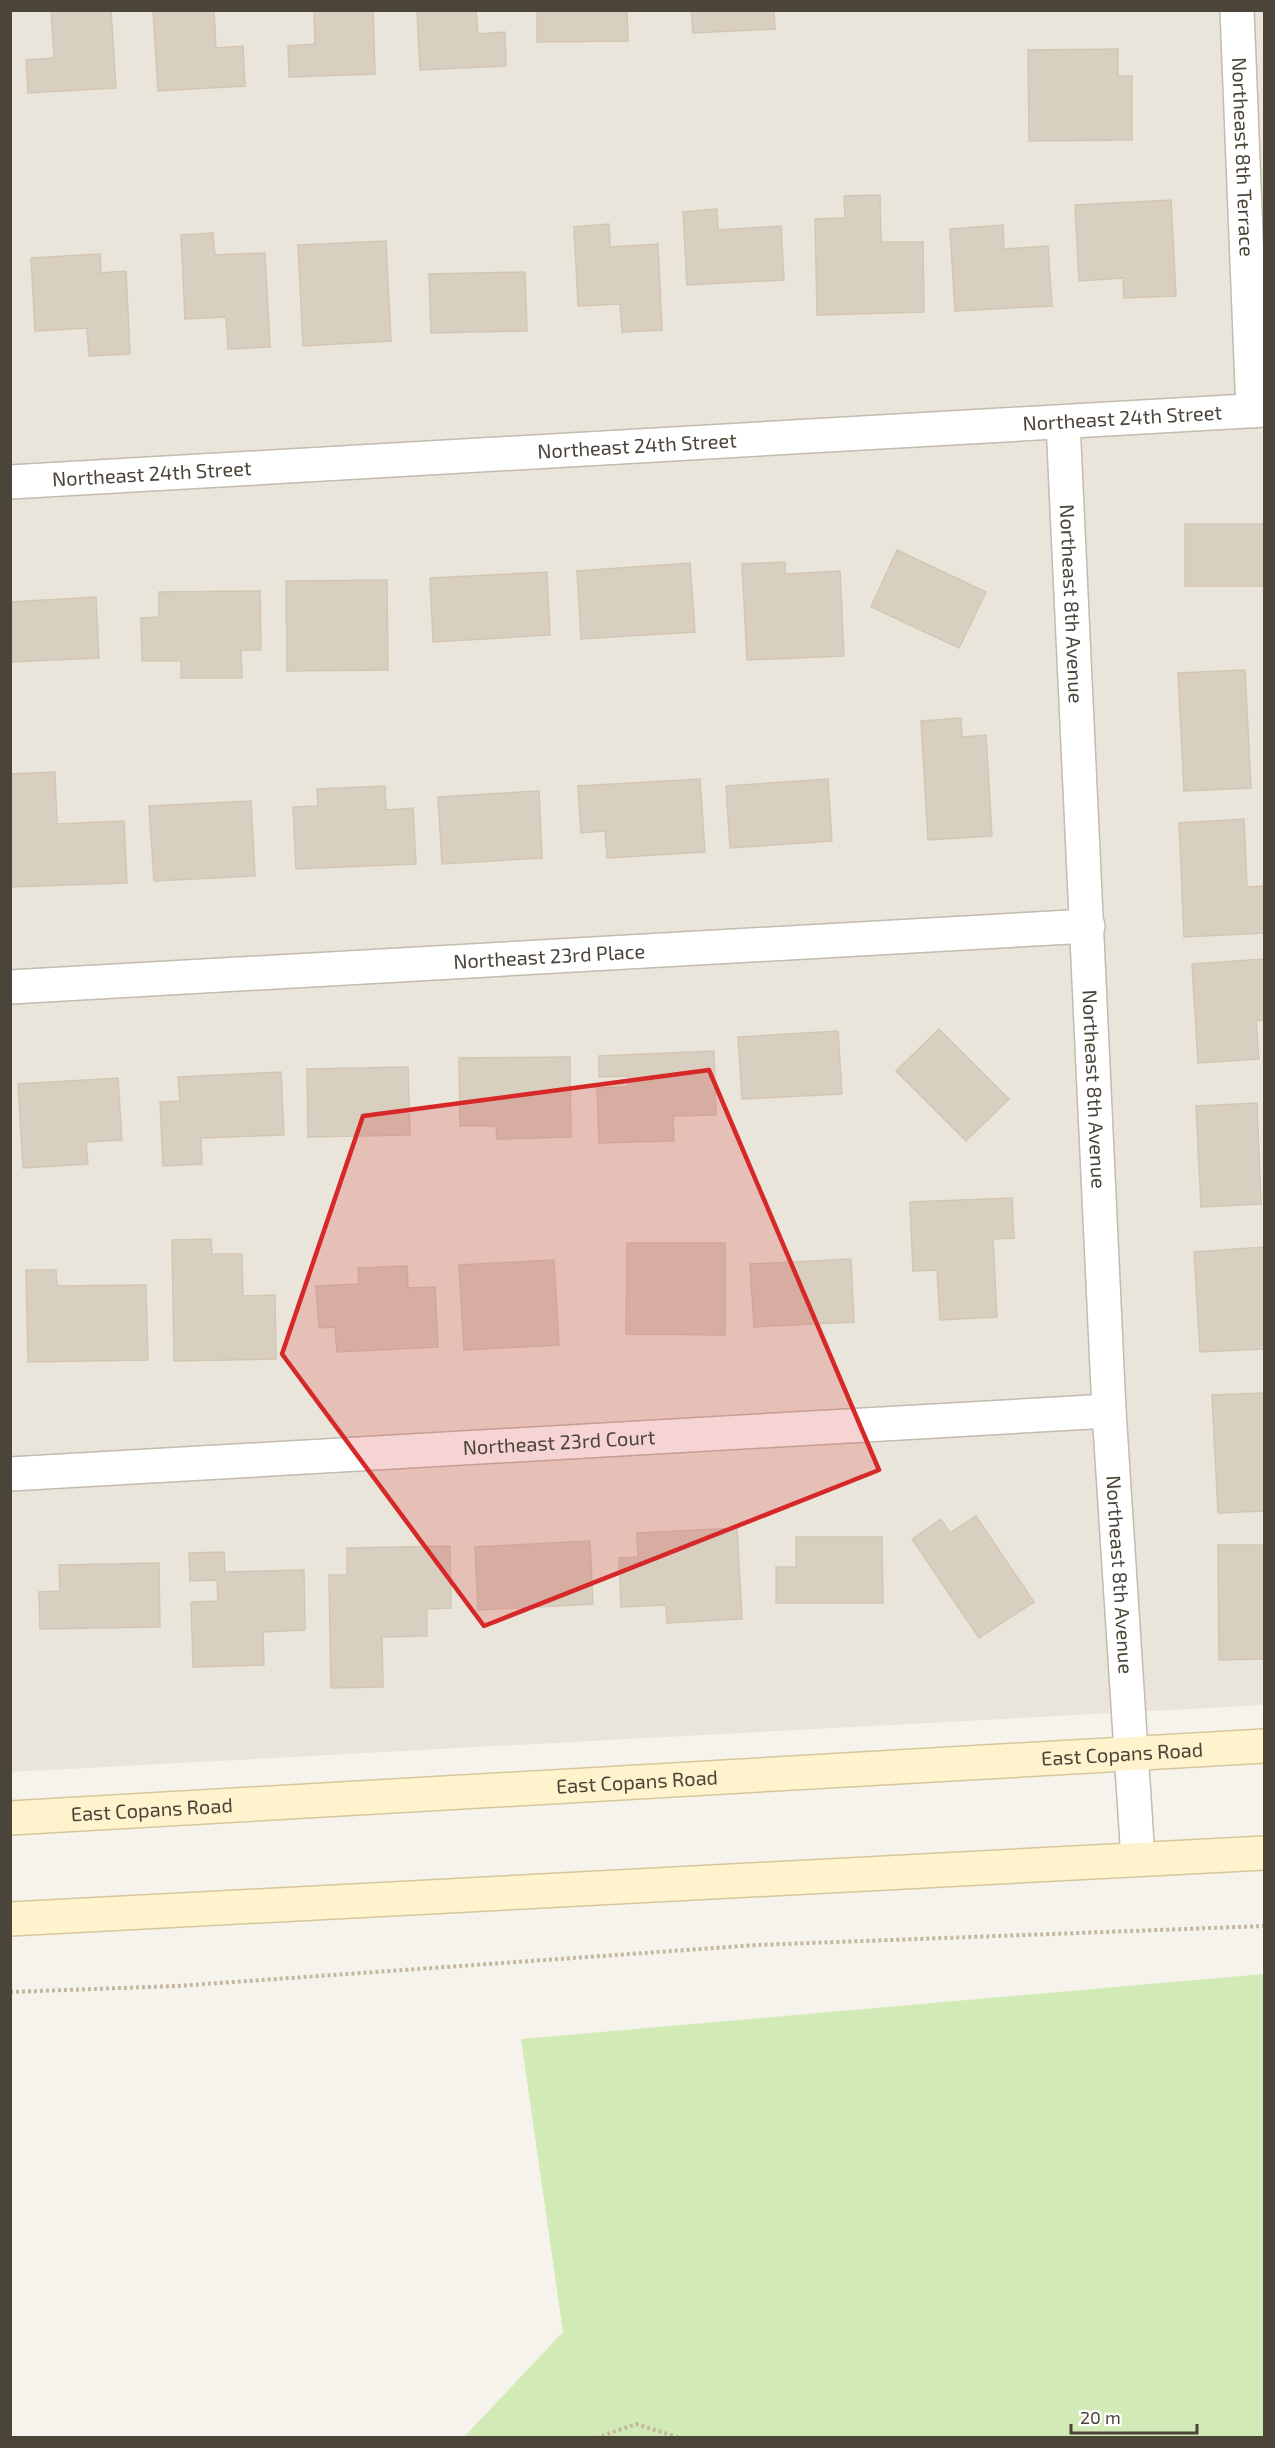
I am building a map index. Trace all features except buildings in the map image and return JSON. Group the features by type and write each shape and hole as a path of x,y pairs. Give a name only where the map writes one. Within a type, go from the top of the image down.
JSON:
{"main road":[{"name":"East Copans Road","path":"10,1818 1264,1746"},
{"path":"10,1919 1264,1852"}],"street":[{"name":"Northeast 8th Terrace","path":"1237,10 1259,411"},
{"name":"Northeast 24th Street","path":"10,482 1259,411"},
{"name":"Northeast 8th Avenue","path":"1063,422 1109,1411 1138,1859"},
{"name":"Northeast 23rd Place","path":"10,987 1088,926"},
{"name":"Northeast 23rd Court","path":"10,1473 1109,1411"}],"path":[{"path":"10,1992 177,1986 758,1945 1264,1926"},
{"path":"596,2438 636,2424 680,2438"}],"highlighted area":[{"path":"709,1070 879,1470 484,1626 282,1354 363,1116"}],"shaded area":[{"path":"11,11 1264,11 1264,1705 11,1772"}],"green space":[{"path":"1264,1974 1264,2437 464,2437 563,2332 521,2039"}]}
